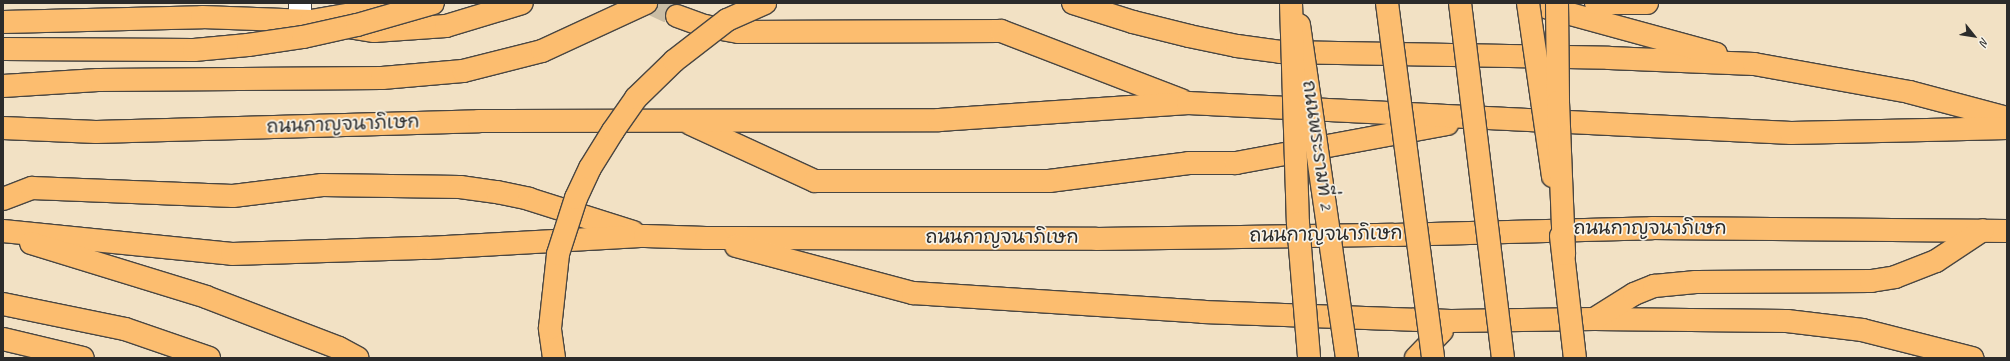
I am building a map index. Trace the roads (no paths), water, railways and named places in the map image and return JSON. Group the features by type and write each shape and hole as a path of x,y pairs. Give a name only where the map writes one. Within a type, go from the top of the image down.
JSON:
{"main road":[{"path":"3,22 304,15 412,3"},
{"path":"3,49 194,50 248,45 304,36 357,25 433,3"},
{"path":"304,15 374,31 446,26 522,3"},
{"path":"554,358 550,328 558,254 576,198 590,168 612,131 636,98 674,61 727,20 765,3"},
{"path":"1073,3 1133,22 1230,45 1281,52 1602,58 1754,64"},
{"path":"1291,3 1298,223 1309,358"},
{"name":"ถนนพระรามที่ 2","path":"1296,3 1347,358"},
{"path":"1387,3 1433,358"},
{"path":"1460,3 1503,358"},
{"path":"1575,358 1564,254 1529,3 1754,64 1909,92 2007,118"},
{"path":"1557,3 1564,254"},
{"path":"1596,3 1647,3"},
{"path":"3,86 98,80 382,78 463,71 542,51 642,5"},
{"path":"677,16 705,26 739,32 1001,32 1188,103"},
{"name":"ถนนกาญจนาภิเษก","path":"3,128 96,132 479,121 939,120 1188,103 1791,132 2007,128"},
{"name":"ถนนกาญจนาภิเษก","path":"684,121 814,181 1048,181 1189,163 1236,163 1484,117"},
{"name":"ถนนกาญจนาภิเษก","path":"3,199 32,188 233,196 322,185 460,187 497,192 529,199 645,236"},
{"name":"ถนนกาญจนาภิเษก","path":"3,231 232,254 428,248 645,236 706,238 1096,239 1393,235 1652,228 2007,230"},
{"path":"1594,319 1634,294 1654,286 1696,282 1871,281 1895,277 1936,261 1977,229"},
{"path":"3,235 206,297 339,348 358,358"},
{"path":"706,238 913,293 1203,312 1451,321 1594,319 1787,321 1862,330 1972,358"},
{"path":"3,304 125,329 209,358"},
{"path":"1416,358 1451,321"},
{"path":"3,339 83,358"}],"tunnel":[{"path":"649,3 677,16"}]}
